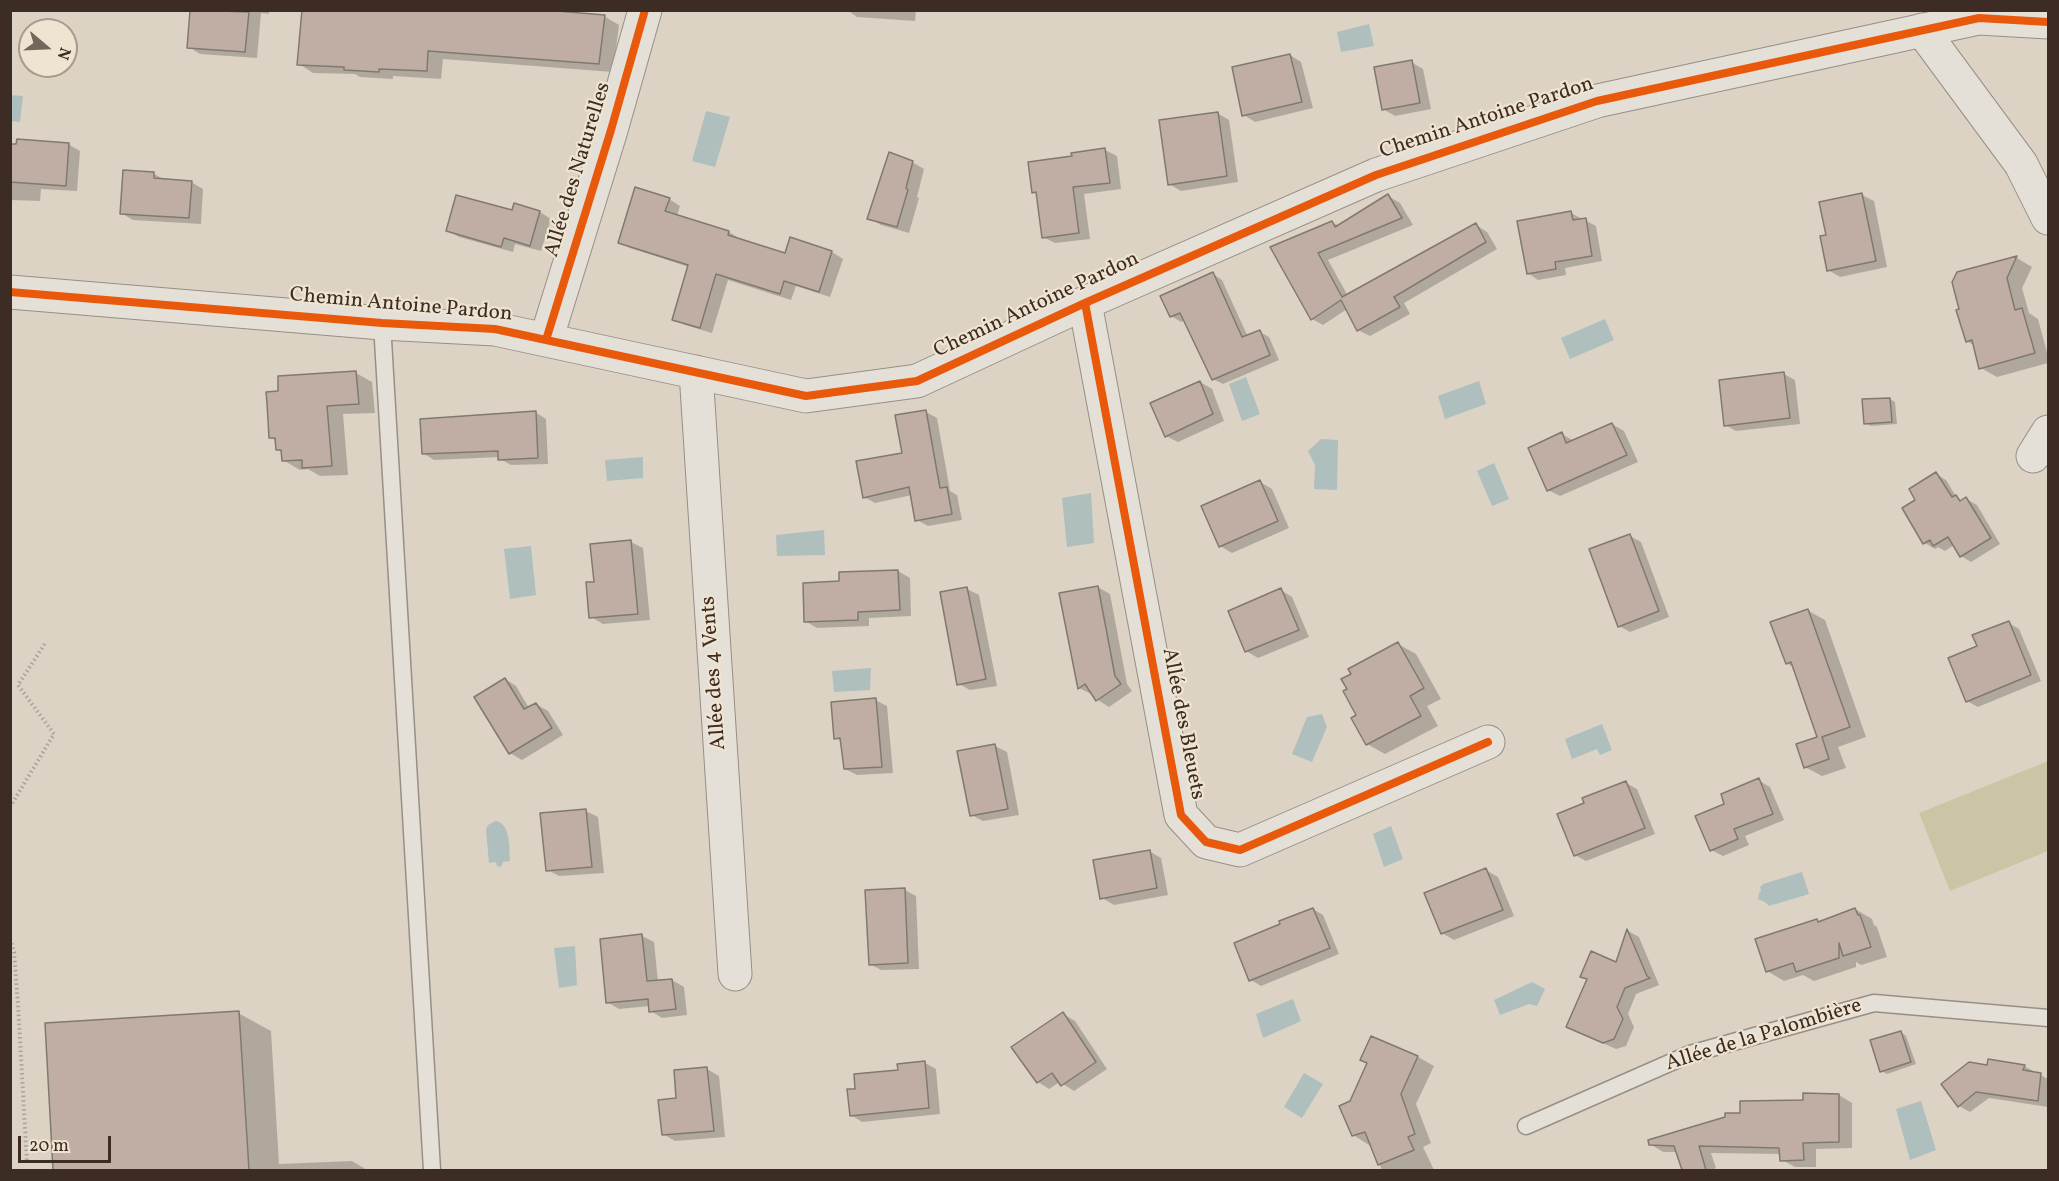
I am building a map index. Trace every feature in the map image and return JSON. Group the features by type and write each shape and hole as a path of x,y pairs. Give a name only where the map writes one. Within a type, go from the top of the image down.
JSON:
{"street":[{"name":"Allée des Naturelles","path":"546,340 645,10"},
{"name":"Chemin Antoine Pardon","path":"10,292 382,323 495,329 806,396 918,381 1085,303 1376,175 1597,101 1979,18 2049,22"},
{"path":"1922,30 2021,164 2049,218"},
{"name":"Allée des Bleuets","path":"1085,303 1181,815 1206,842 1240,850 1488,742"},
{"name":"Allée des 4 Vents","path":"696,372 735,974"}],"lane":[{"path":"382,323 432,1170"},
{"name":"Allée de la Palombière","path":"1526,1126 1690,1054 1874,1003 2049,1018"}],"path":[{"path":"10,807 54,734 18,685 46,642"},
{"path":"10,939 14,952 18,1004 27,1163"}],"shaded area":[{"path":"1369,24 1374,46 1341,52 1337,32"},
{"path":"10,95 23,96 20,122 11,121"},
{"path":"706,111 730,117 715,167 692,161"},
{"path":"1605,319 1614,340 1570,359 1561,338"},
{"path":"1246,377 1260,414 1242,421 1229,384"},
{"path":"1479,381 1486,404 1445,419 1438,396"},
{"path":"1321,439 1338,440 1337,490 1314,489 1315,465 1308,451"},
{"path":"643,457 643,478 607,481 605,460"},
{"path":"1494,463 1509,499 1492,506 1477,471"},
{"path":"1091,493 1094,543 1067,547 1062,498"},
{"path":"824,530 825,555 777,556 776,535"},
{"path":"531,546 536,595 510,599 504,549"},
{"path":"871,668 870,690 834,692 832,671"},
{"path":"1322,714 1327,727 1312,762 1292,754 1307,717"},
{"path":"1602,724 1612,750 1600,755 1597,749 1572,759 1565,739"},
{"path":"2048,761 2048,851 1950,891 1919,813"},
{"path":"496,821 501,823 507,832 509,843 510,861 503,862 501,867 497,866 496,862 489,863 486,830 488,825"},
{"path":"1391,826 1403,859 1384,867 1373,834"},
{"path":"1802,872 1809,894 1769,906 1758,899 1760,887 1763,884"},
{"path":"575,946 577,985 559,988 554,948"},
{"path":"1532,982 1545,989 1537,1006 1529,1004 1500,1015 1494,1000"},
{"path":"1293,999 1301,1021 1263,1038 1256,1014"},
{"path":"1304,1073 1323,1084 1302,1118 1284,1107"},
{"path":"1921,1101 1936,1150 1910,1160 1896,1109"}],"building":[{"path":"190,10 249,12 245,52 187,48"},
{"path":"302,10 545,10 605,15 599,64 428,51 427,71 379,69 379,72 344,70 344,67 297,65"},
{"path":"1290,54 1302,102 1242,116 1232,67"},
{"path":"1412,60 1420,103 1382,110 1374,67"},
{"path":"1218,112 1227,176 1168,185 1159,120"},
{"path":"17,139 69,143 66,186 10,182 10,144 16,144"},
{"path":"1105,148 1110,183 1073,187 1079,233 1042,238 1036,192 1032,193 1028,162 1072,156 1071,153"},
{"path":"889,152 913,161 906,188 908,190 897,227 867,219"},
{"path":"123,170 154,172 154,178 192,181 189,218 120,214"},
{"path":"635,187 670,198 665,211 729,231 728,235 785,253 790,237 832,251 819,292 784,281 780,294 716,274 700,328 672,320 688,265 618,243"},
{"path":"1862,193 1876,261 1827,271 1820,236 1826,235 1819,202"},
{"path":"1388,194 1402,218 1318,253 1342,297 1476,223 1486,242 1394,297 1400,307 1357,331 1341,300 1311,320 1270,247 1332,221 1335,227"},
{"path":"456,195 512,210 514,203 540,211 530,246 504,238 501,247 446,231"},
{"path":"1571,211 1573,220 1586,218 1592,256 1555,262 1556,269 1527,274 1517,221"},
{"path":"2017,256 2007,278 2015,310 2022,308 2035,353 1979,369 1972,340 1966,342 1956,310 1959,309 1952,282 1957,272"},
{"path":"1213,272 1242,337 1260,330 1270,355 1212,380 1180,313 1170,317 1160,296"},
{"path":"356,371 359,404 327,406 332,466 302,468 302,460 282,461 281,450 276,450 275,438 269,438 266,392 278,391 278,376"},
{"path":"1784,372 1790,418 1724,426 1719,380"},
{"path":"1200,381 1213,414 1165,437 1150,403"},
{"path":"1890,398 1892,422 1864,424 1862,399"},
{"path":"926,410 940,488 947,487 952,514 915,521 909,487 863,498 856,461 902,453 895,415"},
{"path":"536,411 538,458 498,460 498,451 422,454 420,419"},
{"path":"1612,423 1627,455 1547,491 1528,448 1562,432 1566,443"},
{"path":"1936,472 1952,497 1956,495 1960,501 1966,497 1991,538 1960,557 1948,537 1933,546 1930,540 1923,544 1902,508 1915,500 1909,489"},
{"path":"1260,480 1278,521 1219,547 1201,506"},
{"path":"1630,534 1659,611 1618,627 1589,549"},
{"path":"631,540 638,614 589,618 586,582 594,582 590,544"},
{"path":"898,570 900,610 858,612 858,620 804,622 803,583 839,581 839,572"},
{"path":"1098,586 1115,676 1121,684 1096,701 1085,684 1078,689 1059,593"},
{"path":"967,587 986,679 957,685 940,592"},
{"path":"1281,588 1299,630 1245,652 1228,611"},
{"path":"1808,609 1850,727 1822,737 1829,759 1804,768 1796,744 1817,737 1791,662 1786,664 1770,622"},
{"path":"2009,621 2031,675 1966,702 1948,658 1977,646 1972,635"},
{"path":"1398,642 1424,688 1410,696 1421,716 1366,745 1351,718 1356,715 1343,691 1347,689 1341,679 1351,674 1348,669"},
{"path":"505,678 524,709 536,703 552,728 509,754 474,697"},
{"path":"876,698 882,767 844,769 840,738 834,739 831,702"},
{"path":"995,744 1008,809 970,816 957,751"},
{"path":"1759,778 1773,814 1734,829 1738,839 1710,851 1695,816 1724,804 1721,794"},
{"path":"1626,781 1645,828 1574,856 1557,814 1584,803 1582,798"},
{"path":"586,809 592,867 546,871 540,813"},
{"path":"1150,850 1157,888 1100,899 1093,860"},
{"path":"1486,868 1503,910 1441,934 1424,893"},
{"path":"905,888 908,963 869,965 865,890"},
{"path":"1313,908 1330,948 1249,981 1234,943 1280,924 1279,921"},
{"path":"1855,908 1860,915 1871,947 1843,956 1839,943 1839,958 1796,972 1793,963 1766,972 1755,939 1817,919 1818,922"},
{"path":"1627,929 1647,976 1650,978 1625,988 1617,1007 1623,1019 1614,1039 1603,1043 1566,1027 1587,979 1580,977 1591,951 1616,962"},
{"path":"642,934 647,981 672,979 676,1009 649,1012 648,999 606,1003 600,939"},
{"path":"239,1011 249,1170 53,1170 45,1023"},
{"path":"1063,1012 1096,1062 1061,1086 1052,1073 1037,1083 1011,1047"},
{"path":"1901,1031 1911,1062 1880,1072 1870,1040"},
{"path":"1371,1036 1418,1056 1401,1094 1415,1134 1408,1137 1414,1150 1378,1165 1365,1132 1352,1136 1339,1106 1350,1101 1367,1063 1360,1060"},
{"path":"1988,1059 2025,1065 2023,1070 2041,1073 2038,1101 1976,1092 1958,1107 1941,1084 1969,1062 1987,1065"},
{"path":"925,1061 929,1108 850,1116 847,1089 855,1089 854,1074 898,1070 897,1064"},
{"path":"707,1067 714,1131 662,1135 658,1100 676,1098 674,1070"},
{"path":"1803,1093 1839,1094 1839,1142 1803,1143 1804,1160 1780,1161 1779,1148 1699,1146 1706,1170 1682,1170 1674,1146 1649,1145 1648,1140 1725,1117 1725,1113 1740,1113 1740,1101 1803,1100"}],"cycle path":[{"path":"546,340 611,130 645,10"},
{"path":"10,292 382,323 495,329 806,396 917,381 1085,303 1376,175 1597,101 1979,18 2048,22"},
{"path":"1085,303 1181,815 1206,842 1240,850 1488,742"}]}
